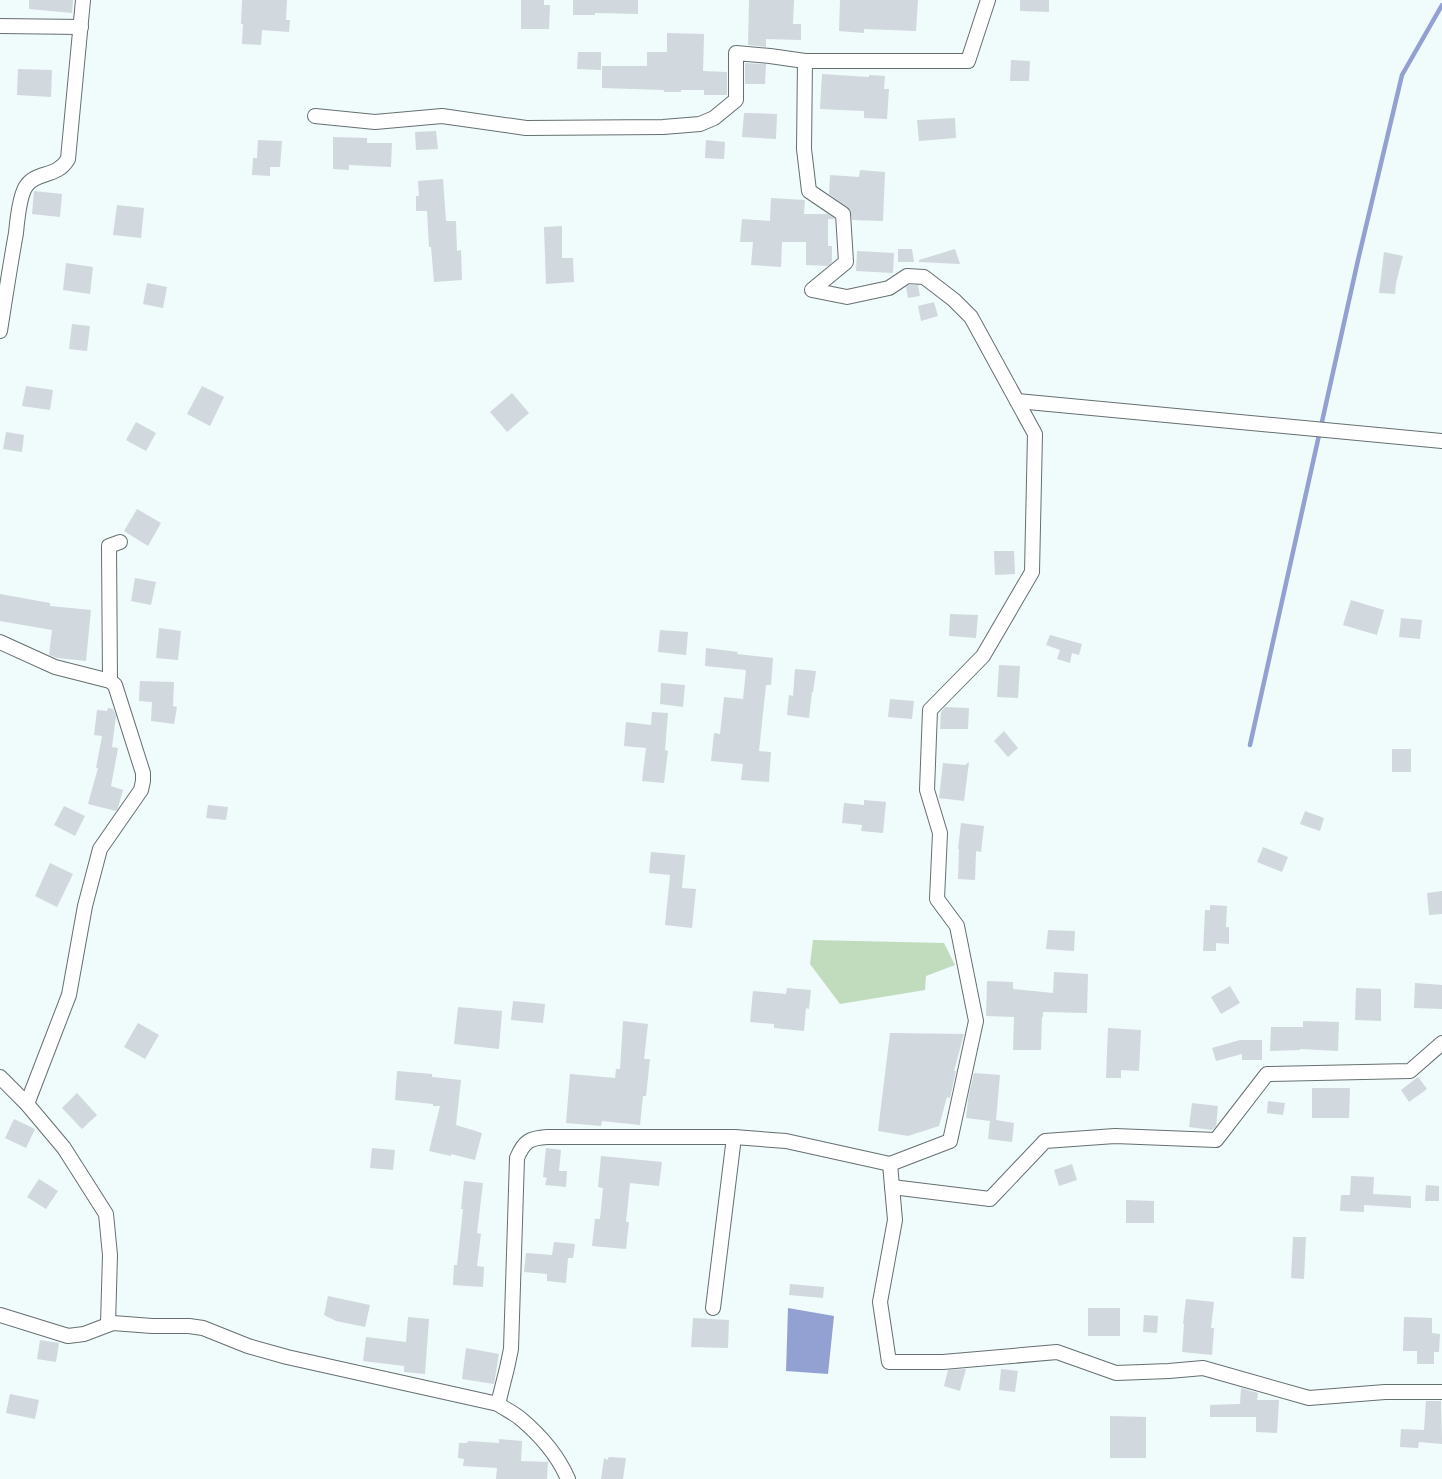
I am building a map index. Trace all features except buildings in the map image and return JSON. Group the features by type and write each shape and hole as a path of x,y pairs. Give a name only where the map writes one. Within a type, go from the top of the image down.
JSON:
{"street":[{"path":"0,332 19,212 25,186 30,180 57,171 64,166 68,159 83,0"},
{"path":"315,116 375,122 442,116 526,128 663,127 700,124 714,118 736,100 736,53 805,60 968,61 988,0"},
{"path":"0,26 81,27"},
{"path":"498,1404 511,1348 517,1158 521,1148 529,1140 537,1137 734,1137 786,1141 890,1164 950,1141 976,1021 957,926 937,899 940,833 927,790 930,710 983,656 1032,572 1035,434 970,317 954,300 924,277 907,276 889,288 848,297 812,290 846,262 843,214 809,191 804,150 805,60"},
{"path":"1017,402 1442,441"},
{"path":"110,681 109,546 120,542"},
{"path":"0,642 55,667 110,681 115,685 144,781 142,790 100,849 85,906 69,995 27,1104"},
{"path":"892,1187 990,1199 1045,1141 1115,1136 1216,1140 1267,1074 1410,1071 1442,1043"},
{"path":"0,1077 27,1104 64,1148 106,1214 110,1255 108,1324"},
{"path":"713,1308 734,1137"},
{"path":"890,1164 895,1220 880,1302 889,1362 943,1362 1057,1352 1116,1373 1203,1368 1309,1398 1385,1392 1442,1392"},
{"path":"0,1315 68,1336 84,1334 108,1324 176,1325 203,1328 248,1346 286,1357 498,1404 521,1419 542,1441 554,1454 568,1479"}],"green space":[{"path":"813,940 944,943 955,965 926,976 925,990 840,1004 810,964"}],"water":[{"path":"788,1308 834,1316 828,1374 786,1371"}],"waterway":[{"path":"1250,745 1358,260 1402,75 1442,5"}]}
